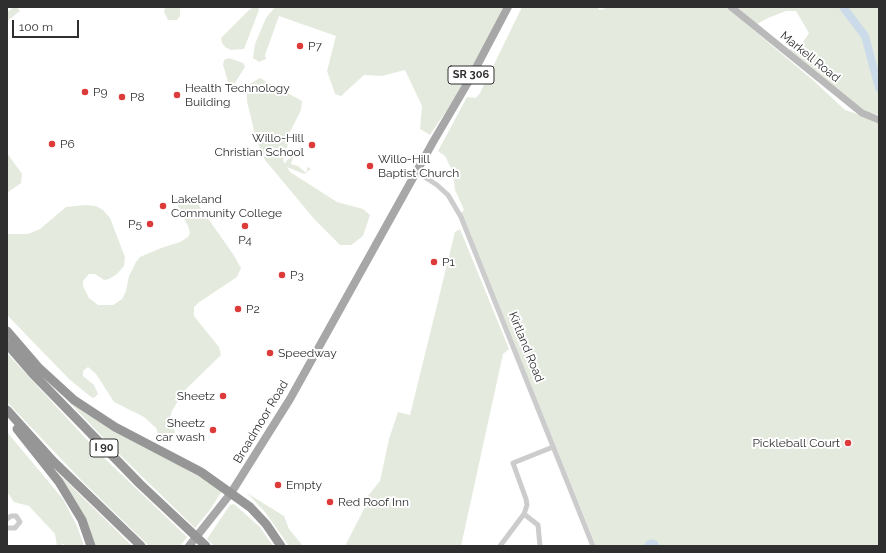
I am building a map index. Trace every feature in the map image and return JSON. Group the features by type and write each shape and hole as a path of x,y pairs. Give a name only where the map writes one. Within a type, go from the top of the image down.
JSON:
{"highway":[{"path":"7,331 53,382 86,409 115,427 201,472 231,493 250,507 266,524 281,546"},
{"name":"I 90","path":"7,344 33,374 140,484 206,546"},
{"path":"7,410 53,461 142,546"},
{"path":"7,417 59,482 82,520 91,546"}],"main road":[{"name":"SR 306","path":"417,172 508,7"},
{"name":"Broadmoor Road","path":"189,546 208,524 231,493 284,409 417,172"}],"street":[{"name":"Markell Road","path":"731,7 862,113 879,120"},
{"name":"Kirtland Road","path":"417,172 437,185 448,195 461,218 593,546"},
{"path":"500,546 524,514 527,505 513,462 553,447"},
{"path":"524,514 538,525 540,546"},
{"path":"7,519 11,516 16,516 20,522 15,528 7,528"}],"shaded area":[{"path":"14,7 17,7 20,11 7,21 7,12"},
{"path":"165,7 180,7 180,16 177,20 168,20 164,12"},
{"path":"253,7 258,7 259,10 244,49 231,50 225,47 221,38"},
{"path":"275,7 504,7 459,92 430,135 420,129 422,106 405,70 382,76 364,75 341,96 335,94 327,71 336,36 279,16 265,55 266,59 259,62 253,58 255,44 266,18"},
{"path":"522,7 597,7 600,10 609,7 726,7 814,81 845,110 879,121 879,546 596,546 461,213 464,210 455,190 453,172 445,156 438,151 467,97 476,98 480,93"},
{"path":"736,7 879,7 879,115 864,112 789,50 803,42 809,33 796,11 786,11 757,24"},
{"path":"229,58 243,63 245,67 233,86 228,82 223,65 224,60"},
{"path":"260,78 302,101 301,110 287,138 289,140 283,160 285,164 287,160 291,158 292,153 296,148 301,151 298,157 293,157 291,164 298,166 305,172 307,171 307,167 311,169 304,174 287,167 290,172 337,202 363,209 370,215 363,236 351,245 340,245 315,220 265,160 256,139 247,101 246,86"},
{"path":"7,153 22,174 21,183 7,193"},
{"path":"179,196 191,196 195,200 233,254 241,268 237,277 194,307 194,316 219,347 221,355 184,391 172,411 170,418 175,432 174,436 164,441 160,439 156,428 144,417 114,402 96,374 88,367 83,371 83,376 94,385 98,394 94,398 91,397 69,379 7,315 7,234 28,234 40,229 66,207 85,205 96,206 103,210 110,218 125,257 124,266 117,274 109,279 104,280 95,274 89,274 83,281 83,286 89,298 98,305 113,305 122,299 126,291 129,276 140,257 180,242 188,237 190,233 188,226 175,200"},
{"path":"460,229 509,349 503,354 461,546 345,546 366,505 363,502 380,481 389,439 398,412 410,415 455,232"},
{"path":"7,353 100,454 187,537 180,546 149,546 83,482 7,402"},
{"path":"65,398 185,466 222,491 210,510 195,528 116,451"},
{"path":"7,432 63,499 77,526 84,546 65,546 64,544 57,546 55,534 29,506 14,502 7,492"},
{"path":"58,473 132,546 94,546"},
{"path":"247,493 284,516 289,529 303,546 289,546 265,512"},
{"path":"234,504 260,527 273,546 214,546 207,539 230,505"}],"water":[{"path":"652,539 657,541 660,546 643,546 647,541"}],"waterway":[{"path":"843,7 865,36 879,88"}],"place":[{"name":"P7","path":"300,46"},
{"name":"P9","path":"85,92"},
{"name":"Health Technology Building","path":"177,95"},
{"name":"P8","path":"122,97"},
{"name":"P6","path":"52,144"},
{"name":"Willo-Hill Christian School","path":"312,145"},
{"name":"Willo-Hill Baptist Church","path":"370,166"},
{"name":"Lakeland Community College","path":"163,206"},
{"name":"P5","path":"150,224"},
{"name":"P4","path":"245,226"},
{"name":"P1","path":"434,262"},
{"name":"P3","path":"282,275"},
{"name":"P2","path":"238,309"},
{"name":"Speedway","path":"270,353"},
{"name":"Sheetz","path":"223,396"},
{"name":"Sheetz car wash","path":"213,430"},
{"name":"Pickleball Court","path":"848,443"},
{"name":"Empty","path":"278,485"},
{"name":"Red Roof Inn","path":"330,502"}]}
